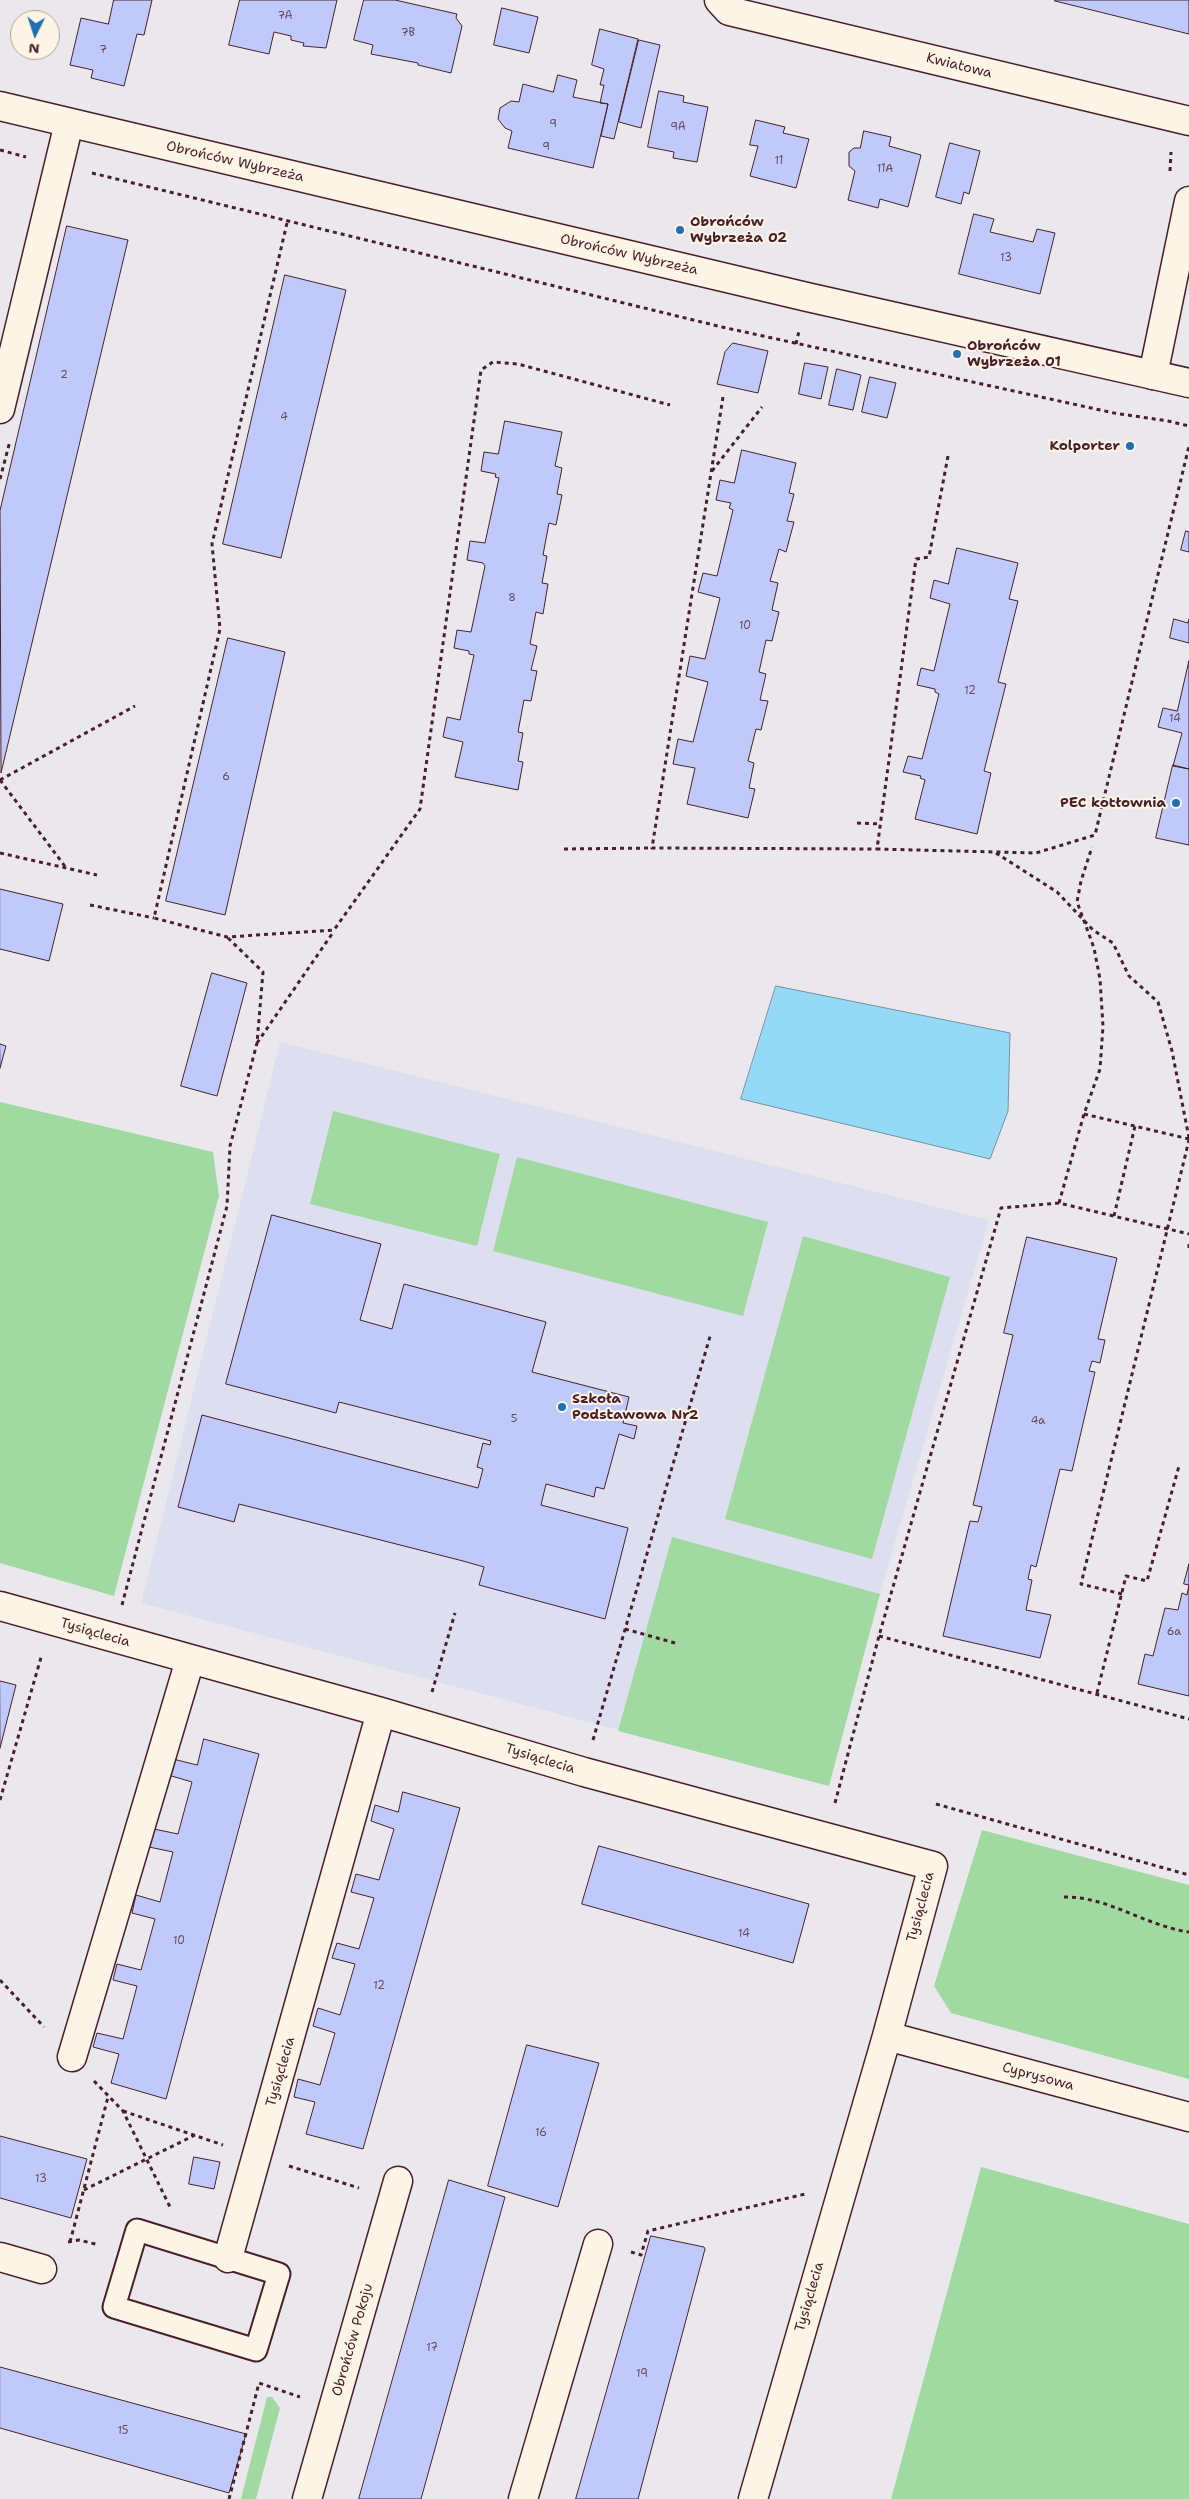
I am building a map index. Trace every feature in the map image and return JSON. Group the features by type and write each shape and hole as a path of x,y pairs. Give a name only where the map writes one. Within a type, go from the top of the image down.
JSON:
{"street":[{"name":"Kwiatowa","path":"724,5 1189,121"},
{"name":"Obrońców Wybrzeża","path":"0,106 807,297 1153,374 1189,384"},
{"path":"6,421 69,123"},
{"path":"1153,374 1189,201"},
{"name":"Tysiąclecia","path":"0,1606 424,1724 584,1772 933,1866 887,2036 752,2499"},
{"path":"72,2057 190,1660"},
{"name":"Tysiąclecia","path":"228,2258 381,1712"},
{"name":"Cyprysowa","path":"887,2036 1189,2117"},
{"name":"Obrońców Pokoju","path":"307,2499 398,2181"},
{"path":"523,2499 598,2244"},
{"path":"0,2257 42,2269"}],"lane":[{"path":"137,2230 162,2238 279,2274 256,2350 114,2307 137,2230"}],"path":[{"path":"89,173 287,223 796,344 1114,414 1168,420 1189,426"},
{"path":"154,918 220,629 212,544 287,223"},
{"path":"257,1043 420,809 480,370 493,362 518,364 670,405"},
{"path":"652,848 723,397"},
{"path":"712,471 762,407"},
{"path":"0,479 6,421"},
{"path":"564,849 877,849 1036,853 1095,836 1189,446"},
{"path":"877,849 916,559 929,557 948,456"},
{"path":"67,869 0,780 135,706"},
{"path":"857,823 880,824"},
{"path":"1059,1203 1084,1114 1100,1069 1103,1026 1100,979 1094,948 1077,902 1081,881 1092,847"},
{"path":"996,852 1056,892 1093,930 1113,943 1128,976 1158,1002 1172,1051 1189,1139 1081,1584 1122,1594"},
{"path":"0,853 97,875"},
{"path":"90,905 154,918 227,937 334,930"},
{"path":"121,1608 227,1206 230,1146 257,1043 263,972 227,937"},
{"path":"1084,1114 1189,1139"},
{"path":"1114,1216 1135,1126"},
{"path":"834,1804 879,1636 1001,1208 1059,1203 1189,1234"},
{"path":"1189,1244 1189,1250"},
{"path":"584,1772 711,1333"},
{"path":"1097,1693 1126,1576 1147,1581 1179,1466"},
{"path":"424,1724 456,1614"},
{"path":"0,1800 51,1621"},
{"path":"625,1629 674,1643"},
{"path":"879,1636 1189,1719"},
{"path":"936,1804 1189,1876"},
{"path":"1064,1898 1078,1897 1098,1902 1167,1928 1189,1932"},
{"path":"70,2242 108,2096"},
{"path":"122,2111 170,2207 162,2238"},
{"path":"84,2190 195,2135"},
{"path":"641,2255 648,2231 842,2186"},
{"path":"229,2499 259,2383 334,2408"}],"shaded area":[{"name":"Szkoła Podstawowa Nr2","path":"280,1042 989,1220 880,1594 829,1786 141,1603"}],"green space":[{"path":"0,1102 213,1152 219,1196 114,1596 0,1563"},
{"path":"333,1111 500,1154 477,1246 310,1204"},
{"path":"517,1157 768,1222 743,1316 493,1251"},
{"path":"803,1236 950,1277 872,1559 725,1519"},
{"path":"672,1537 880,1594 829,1786 618,1731"},
{"path":"982,1830 1189,1885 1189,2079 951,2013 934,1986"},
{"path":"981,2167 1189,2224 1189,2499 891,2499"},
{"path":"267,2397 272,2397 280,2408 256,2499 241,2499"}],"water":[{"path":"776,986 1010,1033 1008,1111 990,1159 741,1099"}],"building":[{"path":"114,0 152,0 144,35 137,34 124,86 91,78 93,70 70,65 81,18 108,24"},
{"path":"240,0 337,0 326,48 303,46 304,43 291,40 291,36 274,32 269,54 229,45"},
{"path":"364,0 395,0 457,14 456,18 462,26 451,73 418,65 418,63 371,54 373,45 354,40"},
{"path":"1189,0 1189,34 1055,1"},
{"path":"502,8 538,17 529,53 494,45"},
{"path":"600,29 638,39 614,139 601,136 608,104 600,103 604,85 600,85 604,69 592,65"},
{"path":"639,40 660,45 641,128 619,122"},
{"path":"558,75 577,80 573,97 608,104 593,168 508,148 512,131 505,128 498,119 500,108 511,101 519,102 523,84 553,92"},
{"path":"659,91 684,96 683,102 708,107 697,162 673,158 674,152 648,147"},
{"path":"756,120 785,127 783,133 809,139 796,188 750,176 758,146 750,145"},
{"path":"864,131 891,137 889,146 921,155 908,207 880,199 878,208 848,200 855,171 849,166 849,152 854,148 860,148"},
{"path":"950,143 980,151 969,194 964,192 961,204 936,197"},
{"path":"974,214 994,219 990,232 1033,242 1037,229 1055,233 1040,294 959,274"},
{"path":"67,226 128,240 1,773 0,511"},
{"path":"285,275 346,290 281,558 223,544"},
{"path":"733,343 768,351 758,393 717,384 725,352"},
{"path":"805,363 828,367 821,399 799,394"},
{"path":"837,369 861,375 853,410 829,405"},
{"path":"870,377 896,383 887,418 862,412"},
{"path":"505,421 562,432 555,466 562,468 557,494 562,495 556,525 549,523 543,555 547,556 542,583 548,584 543,614 536,612 530,644 537,646 531,670 537,671 531,701 524,700 518,732 523,733 518,761 523,762 518,790 455,777 463,742 443,737 447,717 460,720 474,655 469,654 469,651 454,648 457,630 471,632 485,566 483,563 467,560 470,541 485,543 499,478 495,477 496,474 481,471 484,452 498,454"},
{"path":"742,450 796,463 789,493 794,494 787,521 794,522 786,552 779,549 770,581 778,583 772,610 779,612 772,641 766,640 759,672 766,674 760,700 768,701 761,730 756,729 748,761 754,763 749,788 755,789 748,818 687,804 695,768 673,764 678,739 693,742 708,682 686,676 690,656 705,659 720,598 698,592 703,573 717,576 733,510 729,508 731,503 716,500 720,480 734,483"},
{"path":"1186,531 1189,532 1189,552 1181,550"},
{"path":"957,548 1018,563 1009,599 1018,601 998,682 1006,684 984,771 991,773 977,834 915,819 925,780 920,778 921,776 903,772 908,756 922,759 939,694 935,692 935,689 917,685 921,668 934,671 950,604 930,598 934,580 948,584"},
{"path":"1174,619 1188,623 1189,619 1189,643 1170,638"},
{"path":"228,638 285,652 225,915 166,901"},
{"path":"1189,661 1189,769 1173,766 1182,733 1158,727 1163,708 1177,711"},
{"name":"PEC kotłownia","path":"1173,765 1189,769 1189,845 1156,838"},
{"path":"0,889 63,904 49,961 0,949"},
{"path":"212,973 247,983 217,1096 181,1086"},
{"path":"0,1044 6,1046 0,1068"},
{"path":"272,1215 381,1244 360,1320 392,1329 404,1284 546,1322 532,1372 629,1397 623,1423 637,1426 634,1439 619,1434 604,1489 596,1487 594,1497 546,1484 541,1505 628,1528 605,1619 479,1585 484,1567 463,1561 239,1504 234,1522 178,1507 202,1415 478,1488 483,1469 477,1467 483,1443 490,1445 491,1441 339,1402 336,1413 226,1384"},
{"path":"1027,1237 1117,1258 1098,1339 1105,1340 1100,1363 1092,1361 1089,1371 1095,1372 1072,1471 1060,1469 1036,1567 1031,1565 1028,1579 1032,1580 1026,1610 1051,1615 1040,1658 943,1636 970,1521 978,1522 982,1507 973,1505 1013,1335 1004,1333"},
{"path":"1189,1564 1189,1585 1184,1584"},
{"path":"1189,1585 1189,1696 1138,1684 1145,1654 1153,1656 1165,1608 1178,1610 1182,1593 1187,1595"},
{"path":"0,1681 16,1685 0,1748"},
{"path":"204,1739 259,1754 166,2099 111,2083 119,2054 93,2047 97,2033 123,2039 137,1986 113,1980 117,1964 141,1970 155,1919 132,1913 136,1895 160,1902 173,1852 149,1847 154,1829 178,1834 192,1782 168,1775 173,1759 197,1765"},
{"path":"403,1792 460,1808 363,2149 306,2134 315,2102 294,2097 298,2079 320,2085 335,2033 313,2026 318,2008 340,2015 355,1964 332,1958 337,1943 359,1949 374,1898 351,1892 356,1874 379,1880 394,1829 371,1821 375,1805 398,1812"},
{"path":"599,1846 809,1904 793,1963 582,1904"},
{"path":"527,2045 599,2063 558,2207 488,2186"},
{"path":"0,2136 87,2159 71,2218 0,2198"},
{"path":"194,2157 220,2162 214,2189 189,2184"},
{"path":"449,2180 505,2197 421,2499 359,2499"},
{"path":"651,2236 704,2247 705,2249 638,2499 576,2499"},
{"path":"0,2367 246,2434 229,2493 0,2428"}],"place":[{"name":"Obrońców Wybrzeża 02","path":"680,230"},
{"name":"Obrońców Wybrzeża 01","path":"957,354"},
{"name":"Kolporter","path":"1130,446"},
{"name":"PEC kotłownia","path":"1176,803"},
{"name":"Szkoła Podstawowa Nr2","path":"562,1407"}]}
